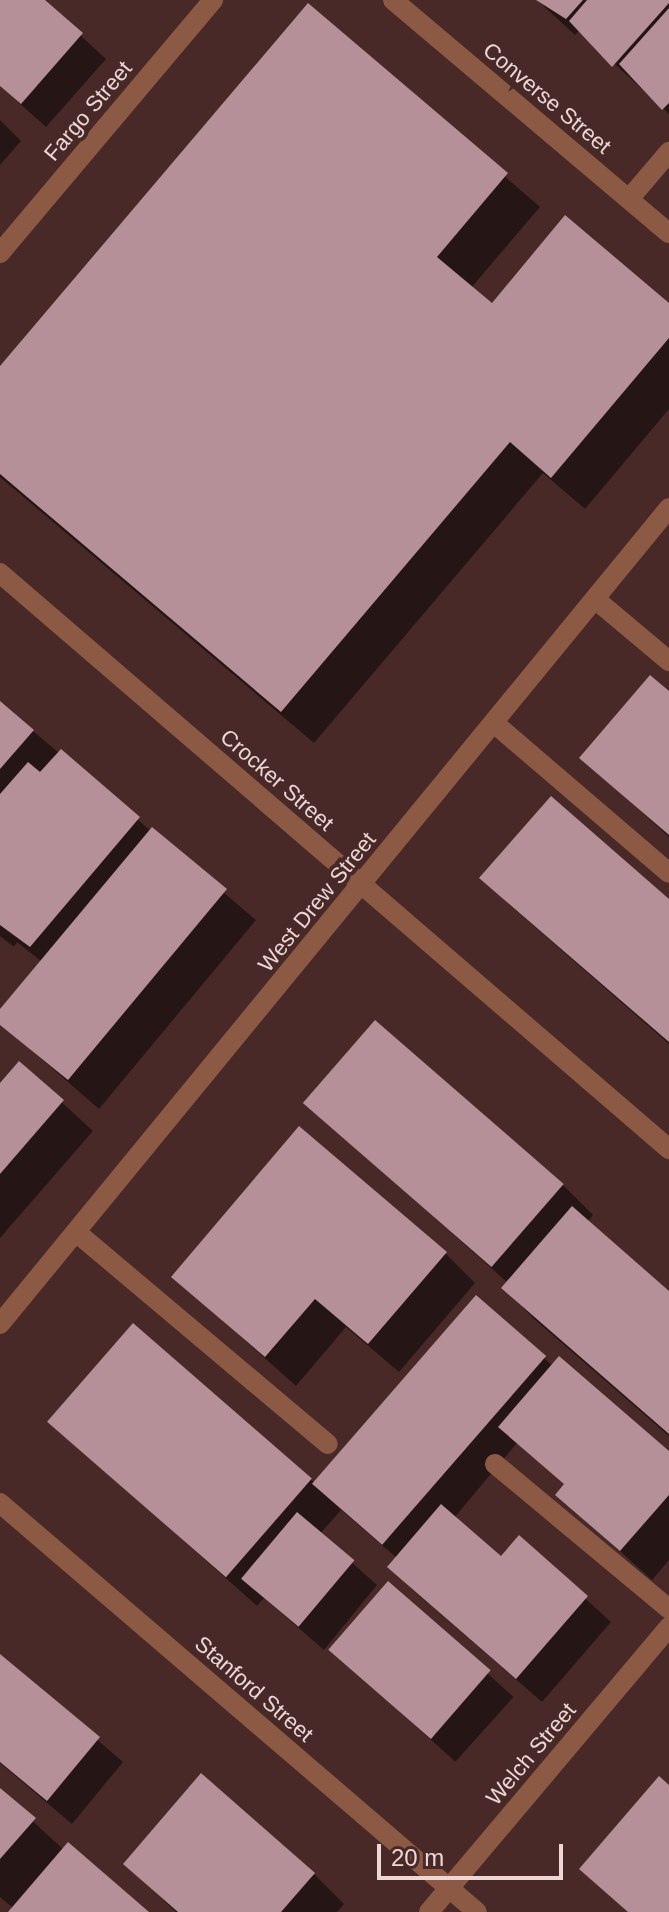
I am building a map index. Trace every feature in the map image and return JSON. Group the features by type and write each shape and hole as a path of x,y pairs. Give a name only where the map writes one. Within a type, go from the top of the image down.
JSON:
{"street":[{"name":"Fargo Street","path":"0,253 213,0"},
{"name":"Converse Street","path":"393,0 669,233"},
{"path":"629,199 669,152"},
{"name":"West Drew Street","path":"0,1324 669,508"},
{"name":"Crocker Street","path":"0,573 669,1149"},
{"path":"595,599 669,661"},
{"path":"494,723 669,873"},
{"path":"76,1232 328,1444"},
{"path":"495,1464 669,1609"},
{"name":"Stanford Street","path":"0,1503 477,1912"},
{"name":"Welch Street","path":"429,1912 669,1627"}],"building":[{"path":"0,0 45,0 83,33 21,104 0,86"},
{"path":"536,0 583,0 566,19"},
{"path":"587,0 669,0 669,3 612,67 569,21"},
{"path":"308,3 508,173 437,257 492,303 565,215 669,303 669,338 551,478 510,442 281,712 0,474 0,366"},
{"path":"669,8 669,103 662,110 619,64"},
{"path":"650,675 669,691 669,835 579,758"},
{"path":"0,701 34,730 0,769"},
{"path":"61,749 140,817 30,947 0,925 0,794 28,762 40,772"},
{"path":"551,796 669,899 669,1042 479,878"},
{"path":"152,827 227,889 68,1080 0,1025 0,1009"},
{"path":"375,1020 564,1184 492,1267 303,1103"},
{"path":"19,1061 64,1100 0,1174 0,1083"},
{"path":"299,1126 447,1252 368,1344 315,1299 265,1357 171,1277"},
{"path":"572,1206 669,1291 669,1434 501,1288"},
{"path":"476,1295 546,1356 382,1545 312,1484"},
{"path":"133,1323 312,1478 226,1577 47,1422"},
{"path":"559,1356 669,1451 669,1495 620,1551 555,1495 564,1484 498,1427"},
{"path":"441,1504 501,1556 519,1535 588,1596 516,1679 387,1567"},
{"path":"297,1512 354,1560 299,1627 241,1579"},
{"path":"388,1581 491,1670 431,1739 328,1650"},
{"path":"0,1654 100,1737 47,1801 0,1762"},
{"path":"201,1773 315,1873 281,1912 178,1912 123,1864"},
{"path":"659,1776 669,1785 669,1912 628,1912 579,1869"},
{"path":"0,1788 36,1818 0,1859"},
{"path":"68,1842 149,1912 8,1912"}]}
